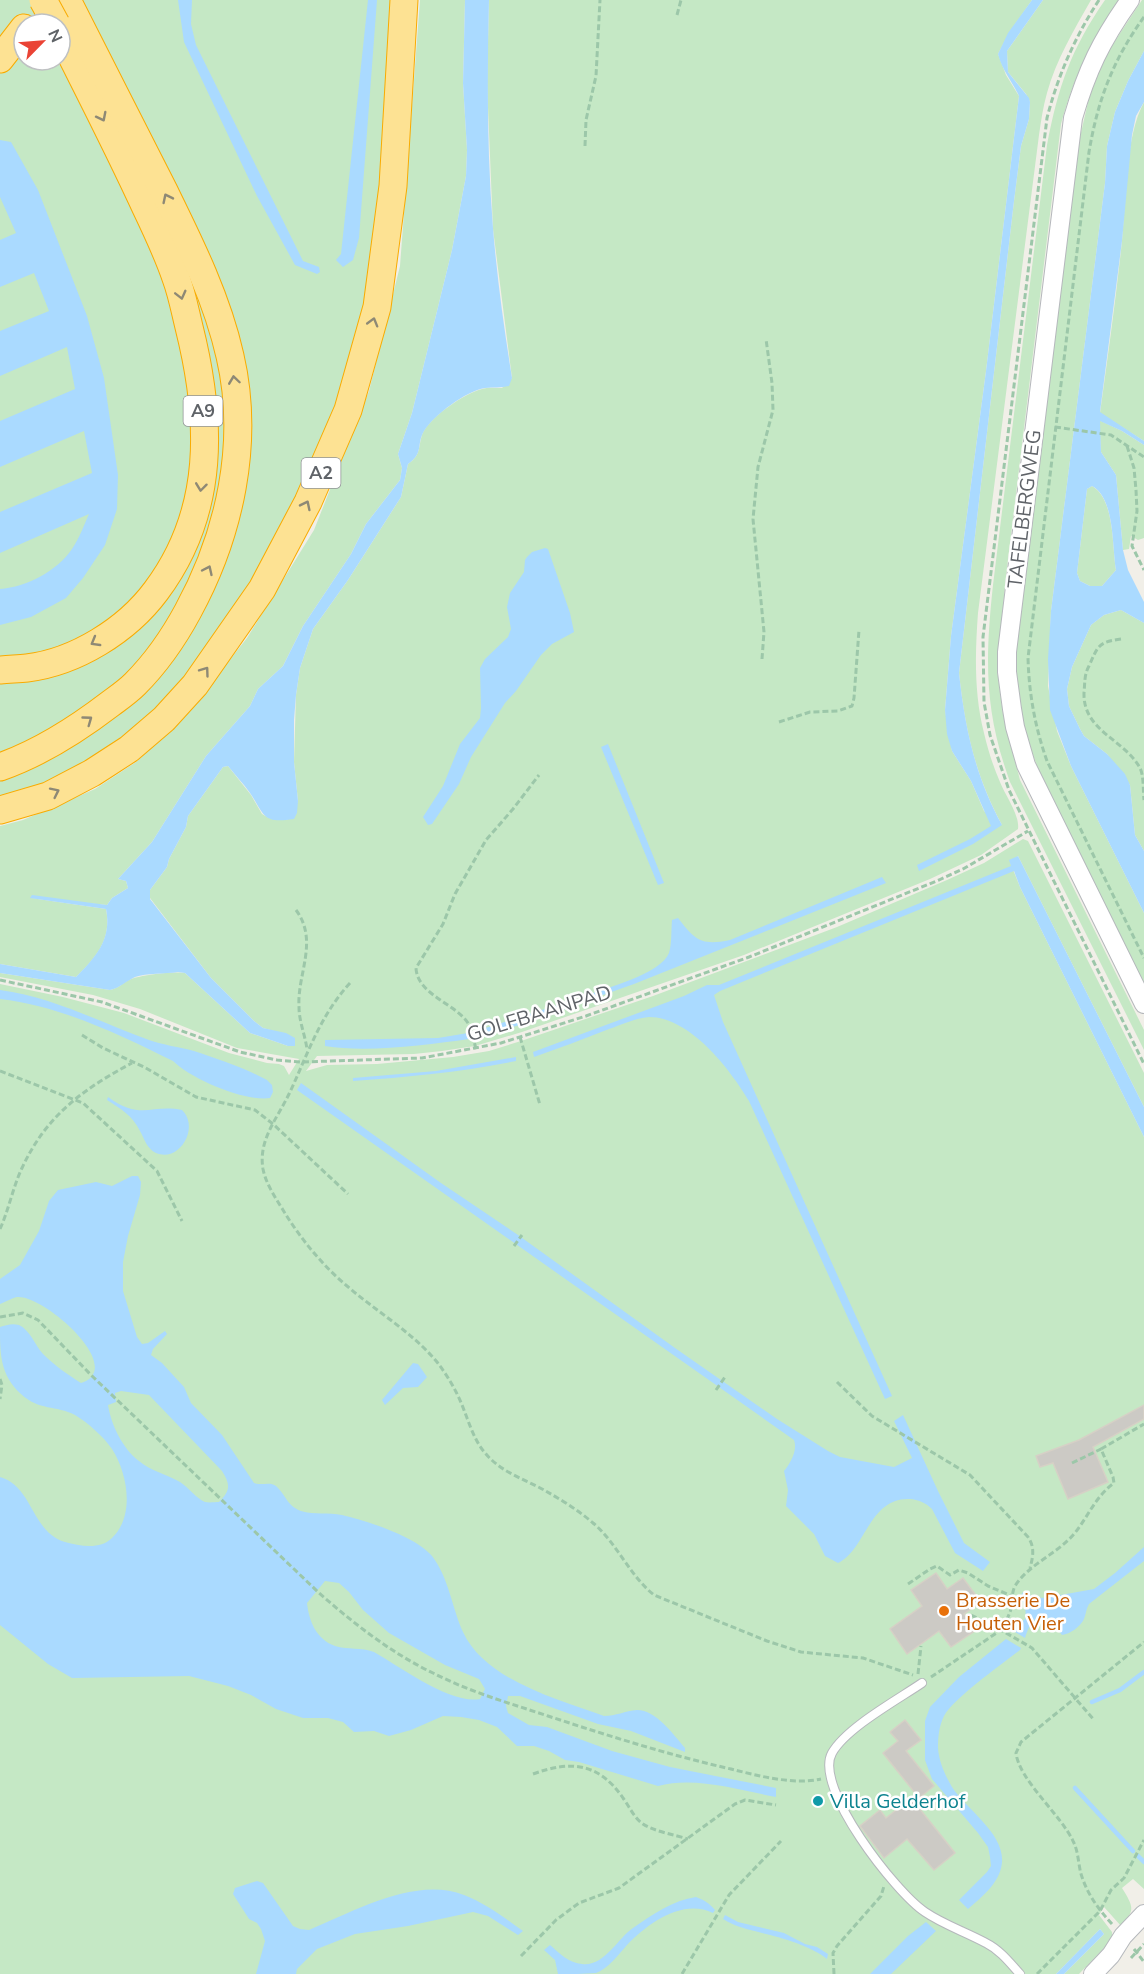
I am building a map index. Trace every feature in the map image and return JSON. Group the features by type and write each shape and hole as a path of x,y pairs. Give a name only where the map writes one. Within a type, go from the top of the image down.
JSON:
{"highway":[{"name":"A9","path":"0,669 27,668 52,663 76,654 111,633 145,606 168,575 193,523 200,499 205,450 202,390 195,351 177,280 130,173 83,55 67,0"},
{"name":"A2","path":"0,810 48,796 92,773 129,749 164,719 195,685 262,589 308,502 348,410 377,307 393,186 404,0"},
{"path":"0,60 12,44"},
{"name":"A9","path":"72,44 83,55"},
{"path":"0,767 26,758 85,724 135,684 174,636 215,556 230,508 237,454 236,397 230,356 218,312 198,262 83,55"}],"street":[{"name":"TAFELBERGWEG","path":"1130,0 1104,38 1092,61 1073,118 1017,561 1007,672 1015,727 1026,765 1144,1004"},
{"path":"1093,1974 1111,1955 1122,1936 1144,1914"},
{"path":"1111,1955 1131,1944 1144,1931"}],"lane":[{"path":"922,1683 843,1738 830,1756 829,1777 855,1831 908,1897 924,1911 988,1944 1003,1955 1020,1974"}],"path":[{"path":"585,146 586,120 596,76 600,0"},
{"path":"677,15 681,0"},
{"path":"1144,17 1122,49 1103,90 1094,120 1029,649 1029,683 1038,736 1051,770 1144,958"},
{"path":"762,659 764,632 753,519 758,468 773,410 766,339"},
{"path":"1055,427 1111,435 1144,457"},
{"path":"1127,446 1134,468 1136,490 1137,511 1132,546 1144,570"},
{"path":"779,722 810,712 838,711 852,706 859,630"},
{"path":"1121,639 1106,641 1097,646 1085,674 1084,702 1095,725 1143,770 1144,800"},
{"path":"476,1049 471,1028 465,1019 422,984 416,975 416,968 443,924 455,894 486,840 539,775"},
{"name":"GOLFBAANPAD","path":"0,980 102,1002 240,1052 278,1060 302,1062 422,1058 476,1049 520,1037 586,1016 749,957 963,869 1028,831 1144,1064"},
{"path":"296,910 302,918 308,949 300,988 299,1008 308,1050"},
{"path":"350,983 333,1001 302,1062 290,1093 267,1134 262,1150 263,1169 274,1197 303,1239 324,1264 345,1285 419,1343 438,1364 451,1383 477,1441 485,1453 496,1464 544,1490 594,1523 642,1585 667,1602 801,1652 863,1658 918,1677 921,1646"},
{"path":"82,1035 196,1097 255,1110 348,1194"},
{"path":"520,1037 540,1105"},
{"path":"0,1229 23,1166 42,1133 56,1115 73,1099 133,1062"},
{"path":"0,1071 83,1103 157,1171 182,1221"},
{"path":"514,1246 522,1235"},
{"path":"0,1317 23,1313 38,1320 91,1375 318,1592 350,1620 392,1651 431,1673 480,1694 678,1757 793,1781 829,1777"},
{"path":"716,1390 725,1377"},
{"path":"0,1380 2,1385 0,1399"},
{"path":"837,1382 872,1416 970,1475 1032,1544 1033,1558 1030,1570"},
{"path":"1072,1463 1144,1424"},
{"path":"922,1683 1001,1630 1011,1609 1015,1587 1030,1570 1052,1555 1073,1535 1097,1498 1114,1484 1101,1449"},
{"path":"908,1584 937,1566 951,1575 960,1570 967,1572 988,1586 1012,1596"},
{"path":"971,1615 1029,1646 1094,1720"},
{"path":"1100,1911 1082,1877 1073,1841 1016,1757 1021,1743 1144,1642"},
{"path":"533,1774 556,1766 594,1770 608,1779 643,1824 688,1839"},
{"path":"522,1956 556,1920 579,1903 619,1888 735,1804 745,1800 776,1805"},
{"path":"1037,1974 1100,1911 1111,1890 1124,1878 1144,1840"},
{"path":"682,1974 729,1895 781,1841"},
{"path":"834,1974 833,1953 881,1896 888,1873"},
{"path":"1136,1952 1144,1962"}],"green space":[{"path":"0,0 401,0 379,262 333,433 234,627 130,742 0,804"},
{"path":"420,0 465,0 463,83 467,150 466,176 452,250 412,413 398,454 402,468 400,480 366,524 351,554 303,626 283,666 258,689 250,706 206,756 152,842 118,879 126,881 128,888 112,898 107,905 31,898 106,909 107,930 96,955 76,977 0,964 0,826 23,820 95,789 136,762 183,719 247,638 314,530 369,391 400,266"},
{"path":"489,0 1032,0 1009,33 998,54 1006,75 1019,96 951,636 945,710 952,751 971,781 984,811 1002,825 978,770 964,713 959,673 1014,201 1021,146 1029,119 1030,102 1008,72 1007,51 1043,0 1091,0 1055,69 1042,114 978,613 976,673 978,703 987,746 1002,787 1015,811 1018,829 981,855 930,879 744,955 522,1032 475,1046 442,1051 414,1054 317,1056 306,1071 327,1065 377,1064 453,1057 489,1051 521,1041 653,996 837,927 984,863 1023,839 1028,841 1144,1073 1144,1107 1018,856 1010,862 1020,887 1144,1137 1144,1889 1133,1879 1122,1888 1129,1899 1131,1912 1121,1926 1104,1907 1099,1915 1112,1932 1112,1940 1079,1974 1064,1974 1104,1934 1100,1929 1056,1974 0,1974 0,984 124,1013 229,1053 279,1064 284,1066 289,1075 299,1059 237,1048 140,1009 93,995 0,977 0,973 110,990 136,978 167,973 185,973 250,1033 288,1046 274,1031 263,1028 254,1021 211,978 150,898 150,890 167,867 186,827 188,816 223,767 228,766 251,795 262,814 269,818 287,820 298,801 294,762 296,695 300,668 313,629 348,580 401,497 408,464 417,454 426,428 439,414 466,395 484,388 502,388 512,378 493,229 487,83"},
{"path":"1105,0 1120,0 1084,59 1061,124 1006,576 997,669 1003,714 1020,780 1144,1030 1144,1050 1010,782 995,731 988,661 993,585 1047,145 1067,69 1083,35"},
{"path":"1144,0 1144,51 1115,112 1107,146 1105,183 1051,611 1048,686 1057,731 1071,766 1144,913 1144,984 1042,779 1025,734 1016,685 1015,651 1080,137 1089,98 1105,56"},
{"path":"1144,102 1144,441 1100,413 1120,262 1127,169 1133,133"},
{"path":"1099,420 1144,445 1144,538 1138,540 1131,536 1129,549 1123,550 1116,475 1101,452"},
{"path":"1092,486 1105,501 1113,537 1116,570 1102,586 1090,586 1080,581 1077,573 1087,489"},
{"path":"1121,610 1144,623 1144,851 1135,835 1130,785 1107,754 1084,736 1069,706 1067,689 1072,667 1091,625 1104,615"}],"water":[{"path":"178,0 192,0 191,24 196,45 303,261 319,267 320,272 317,274 295,265 257,196 184,42"},
{"path":"368,0 377,0 359,238 353,260 343,267 336,260 341,254"},
{"path":"465,0 489,0 488,114 491,200 499,284 512,378 509,386 477,390 460,399 443,411 424,431 418,452 408,464 401,497 348,580 313,629 300,668 296,695 294,762 298,801 294,819 270,819 262,812 228,766 223,767 188,816 186,827 167,867 150,890 150,899 211,978 254,1021 263,1028 286,1033 295,1038 295,1046 288,1046 250,1033 185,973 135,977 110,990 0,973 0,964 76,977 96,955 107,929 106,909 30,898 32,895 107,905 112,898 128,888 126,881 118,879 152,842 206,756 250,706 258,689 283,666 303,626 351,554 366,524 400,480 402,468 398,454 412,413 452,250 466,176 467,150 463,83"},
{"path":"1032,0 1043,0 1007,51 1008,72 1029,98 1029,119 1021,146 1014,201 959,673 964,713 978,770 1002,825 973,844 919,871 917,865 991,826 971,781 952,751 947,734 945,710 951,636 1019,96 998,54 1008,33"},
{"path":"1144,51 1144,102 1136,116 1132,135 1122,241 1100,412 1144,441 1144,445 1100,421 1101,452 1116,475 1123,550 1128,570 1144,602 1144,623 1121,610 1104,615 1091,625 1072,667 1067,689 1069,706 1084,736 1107,754 1125,774 1130,785 1135,835 1144,851 1144,913 1071,766 1050,710 1048,659 1051,611 1105,183 1107,146 1115,112","holes":["1092,486 1099,492 1109,512 1116,570 1102,586 1090,586 1080,581 1077,573 1087,489"]},
{"path":"0,140 11,142 38,190 87,316 104,378 118,475 117,509 105,545 83,578 66,598 31,617 0,625 0,589 21,585 50,571 66,557 75,545 89,514 0,553 0,512 92,473 84,431 0,467 0,421 75,389 67,347 0,376 0,331 49,311 34,273 0,287 0,240 16,233 0,197"},
{"path":"548,549 570,613 574,632 552,644 541,655 505,703 471,757 459,784 432,824 428,825 423,817 443,786 460,744 480,718 480,668 485,659 508,637 511,629 507,607 510,593 524,572 527,557 532,552"},
{"path":"608,744 664,883 658,885 601,747"},
{"path":"1018,856 1144,1107 1144,1137 1014,871 714,995 723,1022 892,1396 885,1399 749,1101 731,1074 707,1047 694,1035 679,1026 664,1019 649,1017 628,1022 534,1057 533,1052 684,996 707,985 719,985 1011,866 1009,860"},
{"path":"882,877 886,883 586,1001 585,996 644,974 664,961 670,949 672,920 678,918 689,932 700,940 720,942 730,940"},
{"path":"0,990 39,998 149,1040 194,1051 231,1064 267,1080 272,1085 273,1092 270,1098 259,1098 219,1088 192,1075 173,1061 89,1023 45,1008 0,999"},
{"path":"570,1001 571,1007 527,1023 477,1037 476,1031"},
{"path":"468,1033 469,1039 416,1046 359,1049 325,1046 325,1040 438,1038"},
{"path":"516,1057 516,1061 475,1068 353,1081 353,1078 436,1071"},
{"path":"301,1083 675,1348 777,1419 828,1451 840,1457 894,1467 912,1458 894,1421 903,1415 964,1543 990,1562 983,1571 955,1553 932,1509 922,1502 911,1499 897,1500 886,1506 869,1525 855,1547 838,1563 825,1556 814,1534 786,1506 788,1490 784,1471 794,1452 794,1440 297,1090"},
{"path":"108,1097 119,1104 138,1110 182,1110 189,1125 185,1142 173,1153 165,1155 156,1153 148,1146 137,1125 126,1113 107,1100"},
{"path":"132,1176 138,1176 141,1182 140,1195 123,1262 123,1291 137,1337 142,1344 148,1343 165,1331 167,1334 153,1349 151,1355 162,1363 184,1387 191,1403 222,1435 254,1483 274,1485 293,1506 301,1511 337,1514 352,1518 390,1530 414,1542 432,1556 438,1565 463,1632 473,1649 488,1663 524,1686 604,1716 637,1710 651,1714 670,1730 685,1748 685,1752 631,1731 598,1724 520,1696 508,1696 506,1706 508,1713 529,1725 547,1727 612,1751 670,1767 776,1788 776,1797 702,1783 672,1783 658,1786 579,1762 565,1760 534,1746 517,1746 497,1727 479,1720 443,1716 411,1730 389,1736 374,1731 354,1732 343,1722 328,1718 303,1718 276,1709 251,1695 228,1686 189,1676 72,1678 48,1664 0,1625 0,1477 11,1482 19,1490 45,1529 54,1537 65,1542 96,1546 107,1542 119,1529 124,1518 127,1495 125,1482 118,1459 112,1449 95,1430 75,1415 34,1403 21,1394 5,1372 0,1346 0,1327 11,1324 19,1325 29,1334 43,1354 81,1383 93,1375 94,1363 88,1348 61,1319 29,1299 17,1297 0,1304 0,1279 20,1265 39,1231 49,1201 58,1190 96,1182 112,1186","holes":["121,1391 149,1395 222,1471 228,1488 219,1502 202,1500 180,1482 154,1470 133,1456 115,1428 108,1405 116,1402 115,1393","325,1581 339,1583 363,1610 389,1633 445,1665 479,1679 485,1689 480,1699 468,1699 440,1690 374,1652 328,1643 315,1629 307,1603"]},
{"path":"413,1363 418,1364 427,1377 418,1387 403,1388 385,1405 382,1400"},
{"path":"1144,1547 1144,1561 1089,1604 1084,1619 1074,1630 1062,1635 1046,1616 1042,1616 1030,1626 1025,1638 1015,1632 1026,1618 1025,1605 1020,1597 1023,1592 1044,1598 1094,1589"},
{"path":"1006,1639 1021,1648 1020,1650 957,1700 944,1716 939,1732 939,1753 947,1778 960,1798 990,1830 998,1842 1002,1855 1001,1869 994,1883 968,1909 959,1900 991,1866 988,1847 932,1779 925,1760 925,1721 930,1707 959,1677"},
{"path":"257,1881 263,1883 293,1926 300,1929 309,1930 364,1906 405,1893 445,1890 472,1898 523,1931 518,1935 488,1916 473,1912 408,1926 355,1934 317,1949 297,1969 296,1974 256,1974 265,1941 257,1923 249,1919 233,1894 235,1888"},
{"path":"696,1897 711,1905 715,1910 713,1913 702,1909 690,1909 667,1915 645,1929 609,1965 596,1973 558,1974 555,1960 544,1950 550,1945 573,1962 590,1964 604,1957 627,1933 655,1913 679,1901"},
{"path":"725,1915 738,1922 784,1933 805,1944 817,1947 828,1954 827,1959 796,1943 732,1924 723,1919"},
{"path":"926,1922 936,1931 891,1974 870,1974 908,1936"},
{"path":"1100,1929 1104,1934 1064,1974 1056,1974"}],"building":[{"path":"1144,1405 1144,1419 1093,1447 1108,1482 1068,1499 1053,1463 1040,1467 1036,1456 1079,1440"},
{"path":"936,1573 947,1589 963,1578 981,1602 964,1614 976,1630 951,1647 939,1631 907,1654 890,1629 922,1606 911,1590"},
{"path":"905,1720 921,1740 906,1751 934,1786 919,1798 883,1753 898,1741 890,1732"},
{"path":"911,1798 955,1853 934,1870 907,1839 884,1858 860,1826 880,1810 886,1818"}],"waterway":[{"path":"1092,1702 1120,1690 1144,1672"},
{"path":"1075,1788 1133,1851"},
{"path":"1138,1856 1144,1862"}],"place":[{"name":"Brasserie De Houten Vier","path":"944,1611"},
{"name":"Villa Gelderhof","path":"818,1801"}]}
